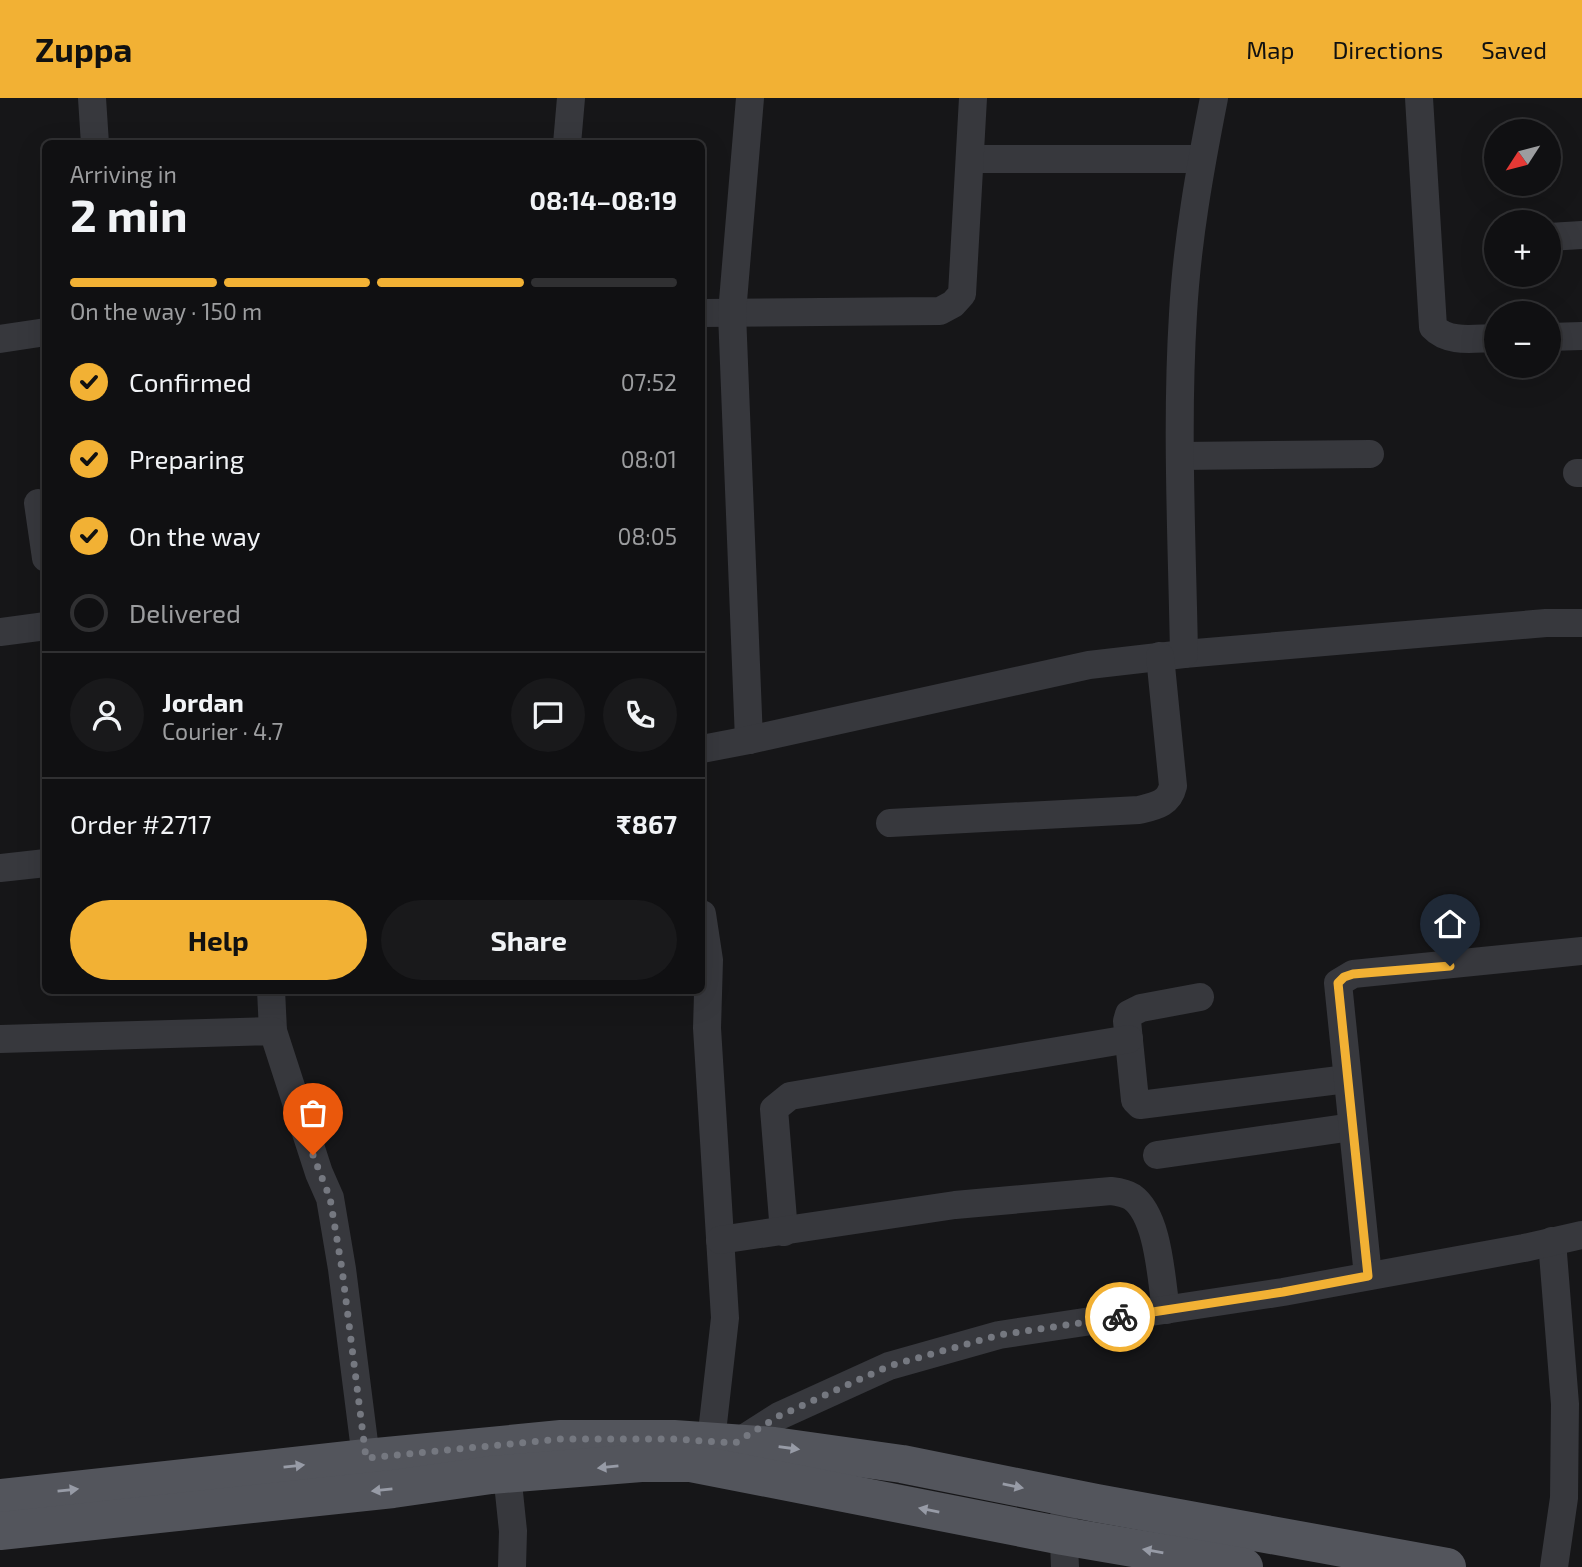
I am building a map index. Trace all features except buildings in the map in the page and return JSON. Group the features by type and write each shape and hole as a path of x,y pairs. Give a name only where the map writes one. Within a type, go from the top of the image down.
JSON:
{"main road":[{"path":"0,1498 366,1458 691,1463 718,1450 774,1446 902,1464 1062,1496 1249,1560"},
{"path":"718,1450 1064,1552 1447,1567"},
{"path":"0,1531 393,1489 506,1459"}],"street":[{"path":"92,98 95,140"},
{"path":"567,140 571,98"},
{"path":"749,740 732,313 750,98"},
{"path":"705,313 940,311 953,304 962,294 973,98"},
{"path":"890,823 1139,810 1162,804 1168,799 1173,786 1172,655 1183,314 1190,237 1213,98"},
{"path":"1419,98 1433,327 1450,338 1484,338"},
{"path":"970,159 1202,159"},
{"path":"1561,236 1582,235"},
{"path":"0,339 42,333"},
{"path":"1561,337 1582,336"},
{"path":"1180,456 1370,454"},
{"path":"38,503 42,530"},
{"path":"705,747 1089,665 1172,655 1546,623 1582,623"},
{"path":"0,632 42,627"},
{"path":"0,868 42,863"},
{"path":"705,934 709,960 707,1028 725,1318 718,1450"},
{"path":"1368,1276 1338,983 1353,974 1582,951"},
{"path":"271,994 273,1031 319,1173 330,1198 342,1269 366,1458"},
{"path":"1200,997 1133,1011 1127,1021 1135,1100 1144,1106 1347,1079"},
{"path":"0,1039 273,1031"},
{"path":"784,1232 775,1109 790,1096 1129,1039"},
{"path":"1157,1155 1352,1127"},
{"path":"720,1240 955,1205 1111,1191 1135,1199 1151,1222 1166,1310"},
{"path":"718,1450 779,1416 889,1366 999,1335 1283,1292 1582,1235"},
{"path":"1552,1241 1565,1404 1564,1498 1554,1567"},
{"path":"506,1459 513,1531 512,1567"},
{"path":"1062,1496 1064,1552"}],"way so far":[{"path":"313,1155 330,1198 342,1269 366,1458 561,1439 674,1439 735,1443 779,1416 889,1366 999,1335 1120,1317"}],"route":[{"path":"1120,1317 1368,1276 1338,983 1353,974 1450,966"}]}
